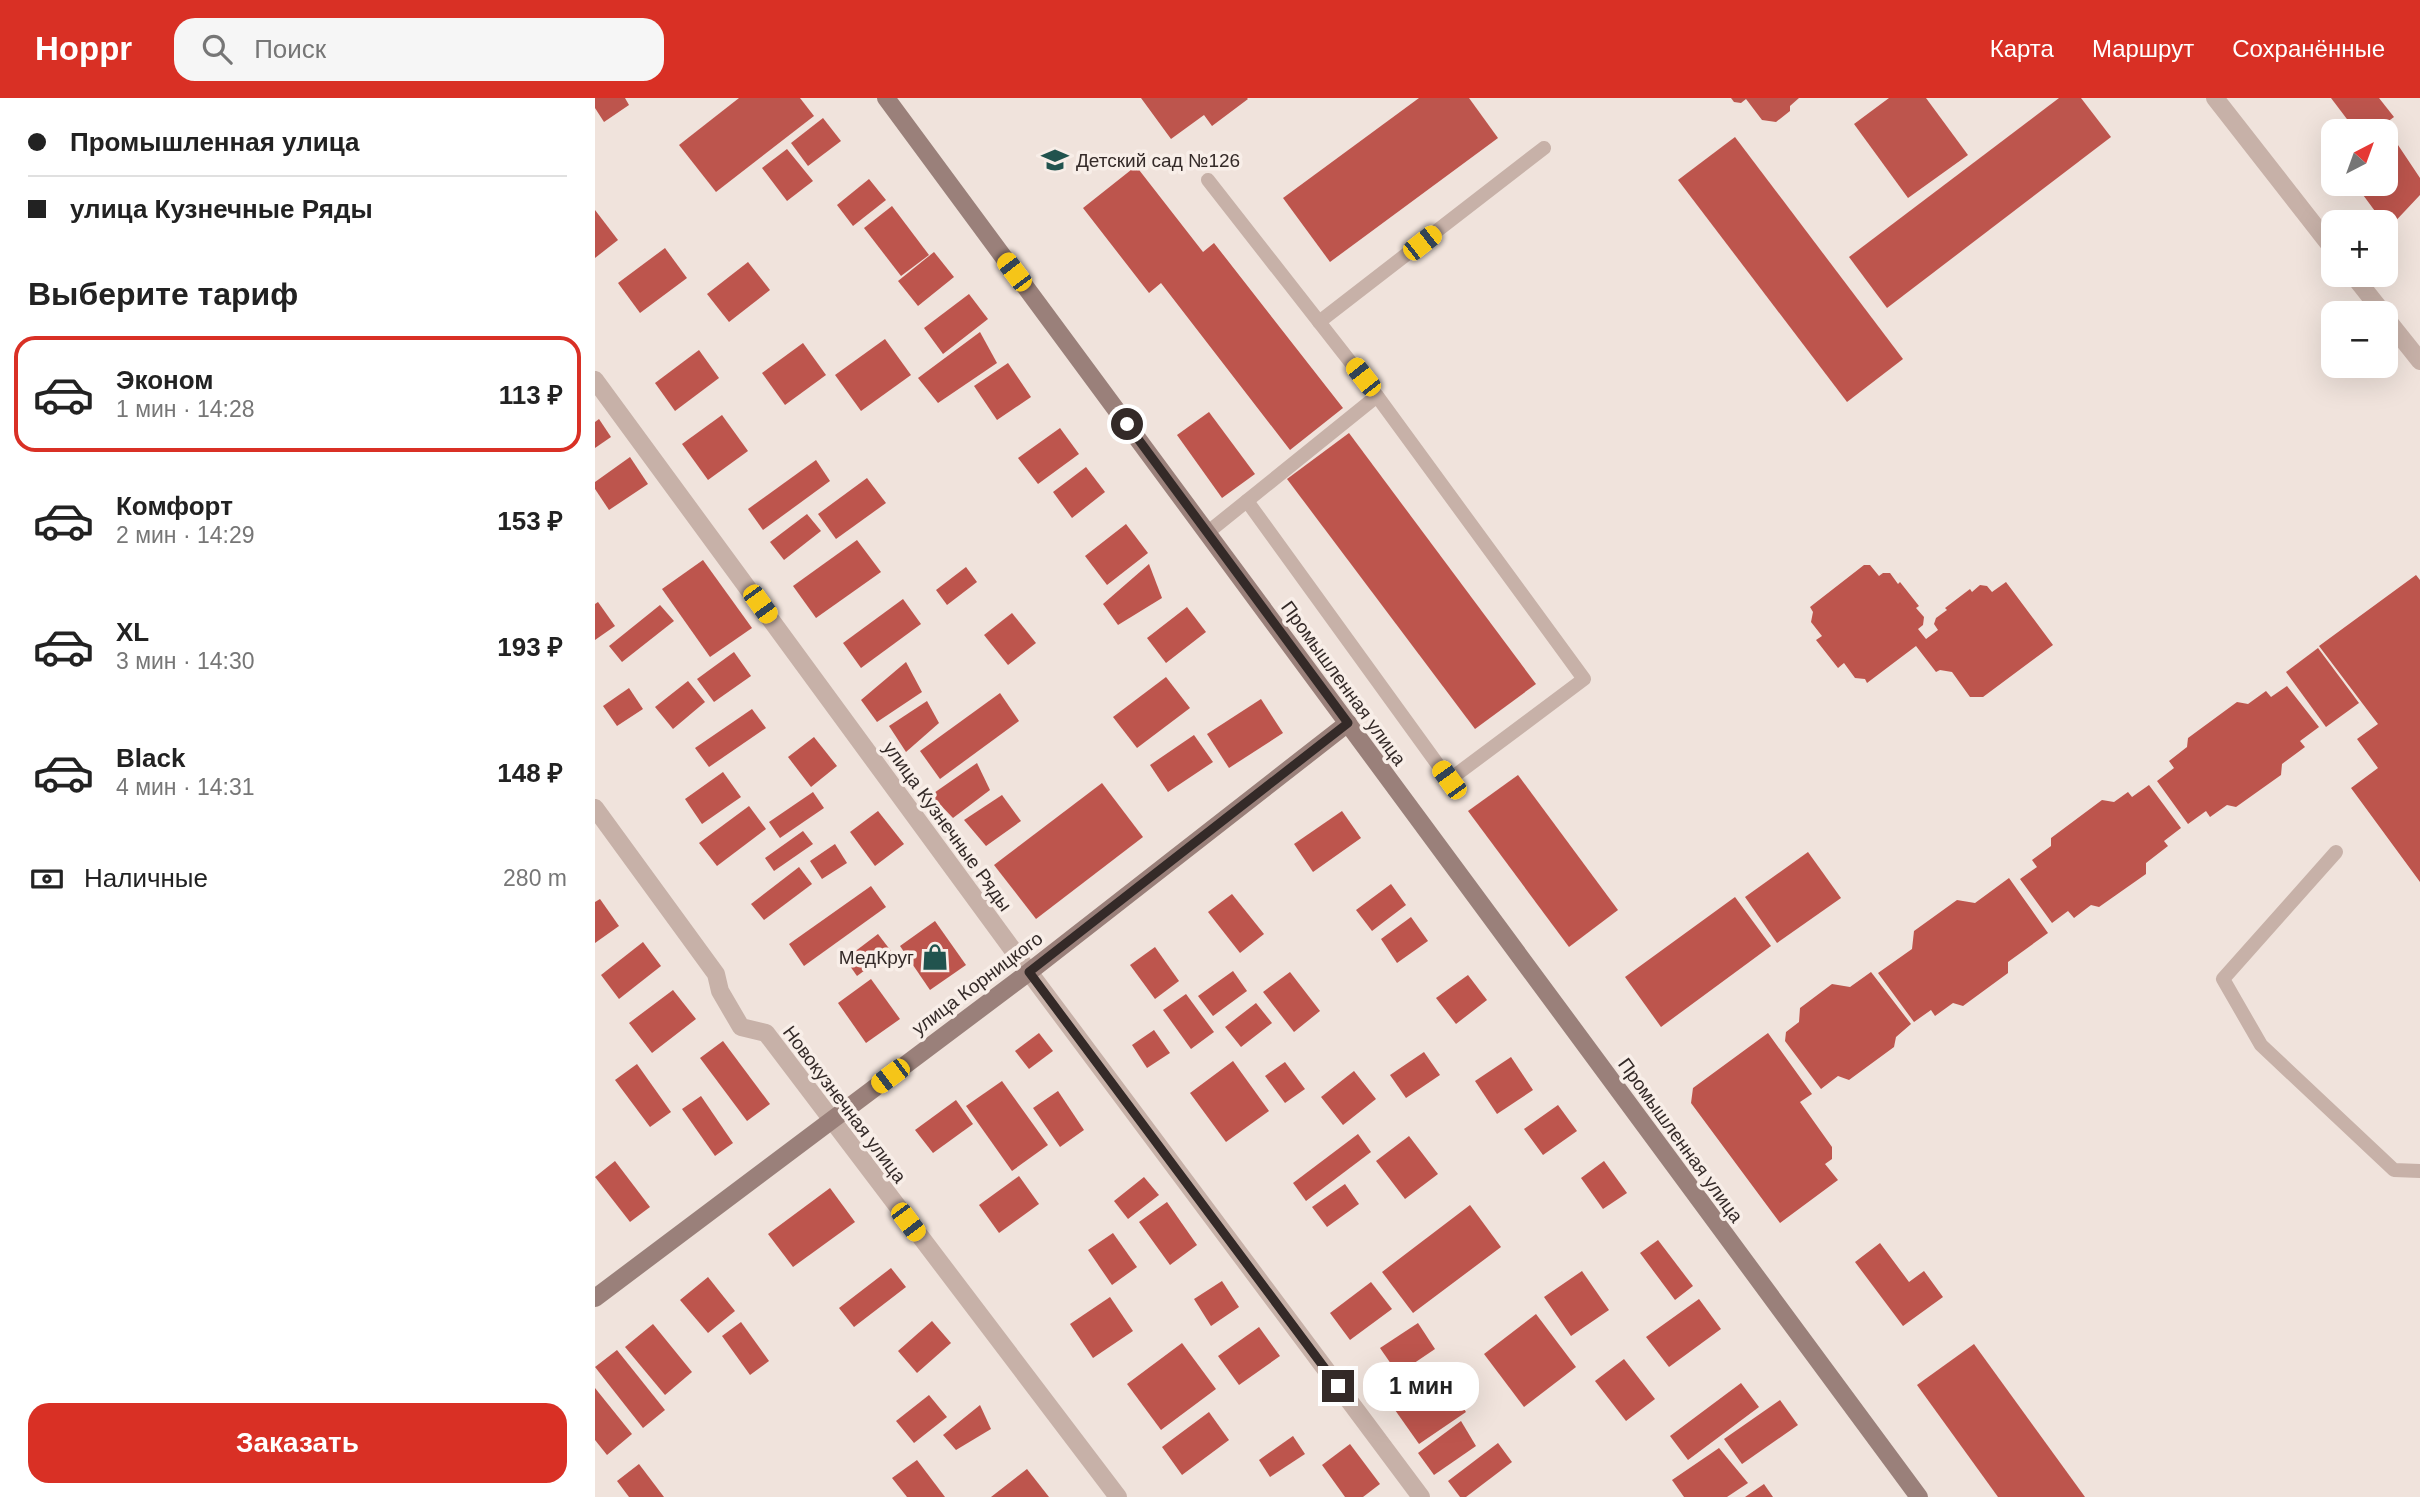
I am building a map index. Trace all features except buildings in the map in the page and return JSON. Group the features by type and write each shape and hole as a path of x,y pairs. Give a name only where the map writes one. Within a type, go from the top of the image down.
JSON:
{"main road":[{"name":"Промышленная улица","path":"886,98 1919,1497"},
{"name":"улица Корницкого","path":"595,1298 1029,972 1348,723"}],"street":[{"path":"2215,98 2321,234"},
{"path":"2362,287 2373,301"},
{"path":"2398,333 2420,361"},
{"name":"улица Кузнечные Ряды","path":"595,380 1029,972 1421,1497"},
{"name":"Новокузнечная улица","path":"595,808 716,974 720,991 741,1027 766,1033 1118,1497"}],"lane":[{"path":"1319,322 1545,148"},
{"path":"1207,180 1377,396 1584,679 1449,780 1247,501"},
{"path":"1207,533 1377,396"},
{"path":"2336,852 2223,979 2261,1045 2394,1170 2420,1171"}],"place":[{"name":"Детский сад №126","path":"1055,160"},
{"name":"МедКруг","path":"935,957"}],"route":[{"path":"1127,424 1348,723 1029,972 1338,1386"}]}
